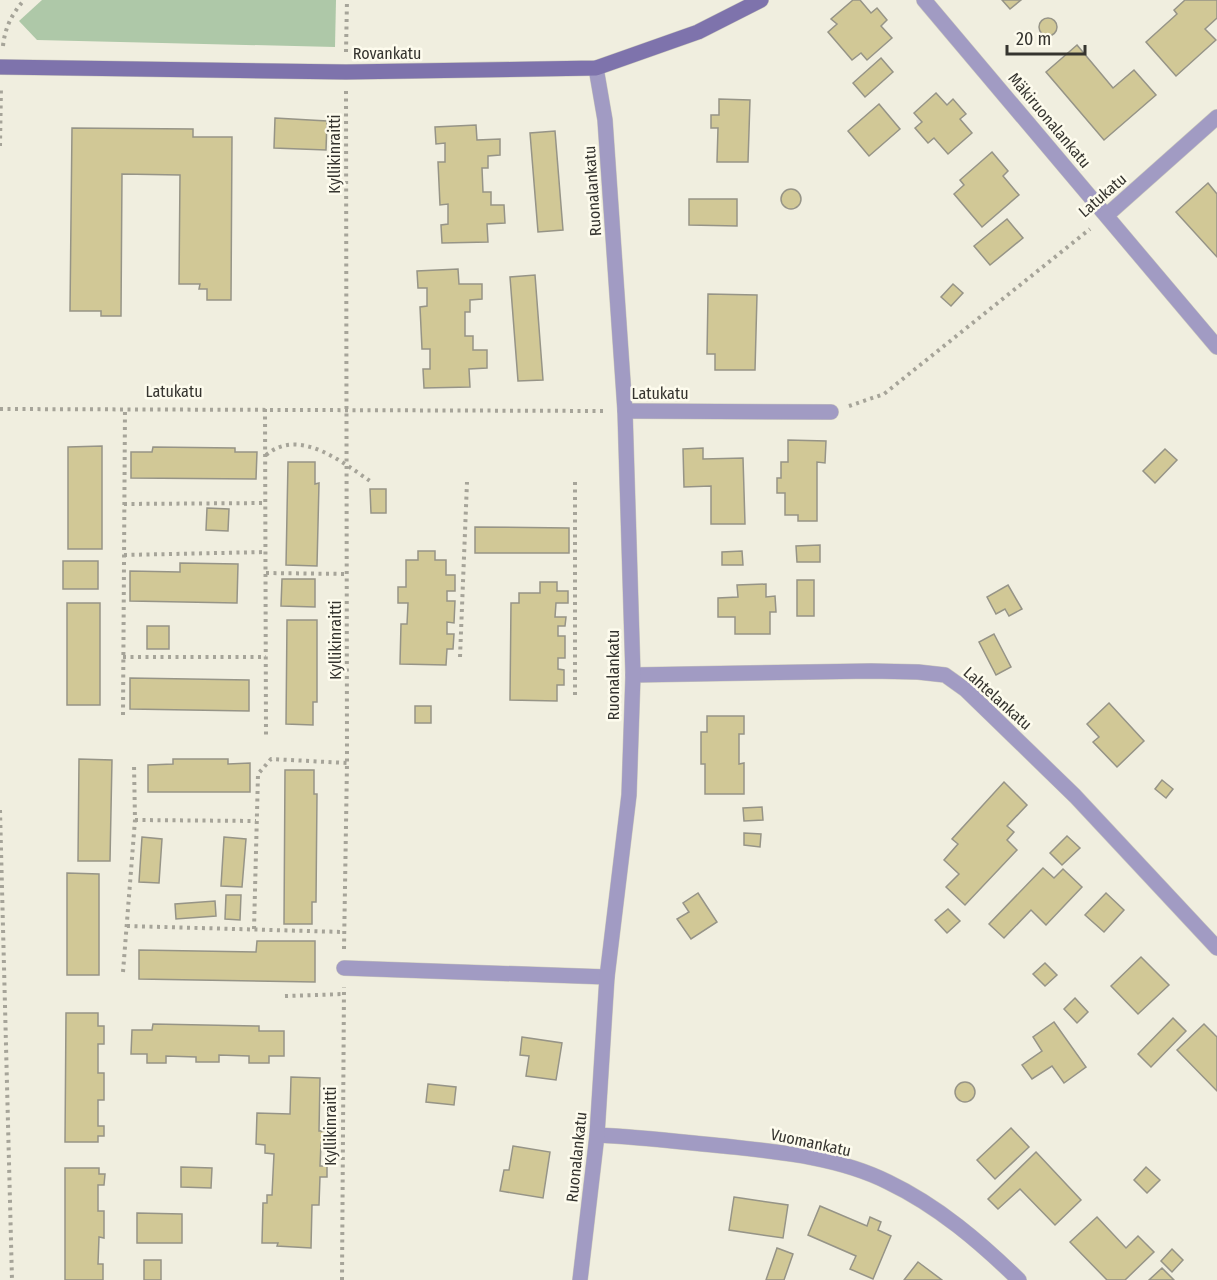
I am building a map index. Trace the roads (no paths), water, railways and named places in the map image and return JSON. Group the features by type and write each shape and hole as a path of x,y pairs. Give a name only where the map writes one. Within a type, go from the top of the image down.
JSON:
{"street":[{"name":"Rovankatu","path":"0,68 346,72 596,69 698,32 761,0"},
{"name":"Mäkiruonalankatu","path":"924,0 1217,347"},
{"name":"Ruonalankatu","path":"580,1280 597,1135 607,977 629,795 633,675 625,411 605,120 596,69"},
{"name":"Latukatu","path":"1107,215 1217,117"},
{"name":"Latukatu","path":"625,411 831,412"},
{"name":"Lahtelankatu","path":"633,675 871,671 945,675 966,690 1075,796 1217,948"},
{"path":"344,968 607,977"},
{"name":"Vuomankatu","path":"597,1135 779,1152 834,1162 888,1181 932,1207 980,1242 1019,1280"}]}
